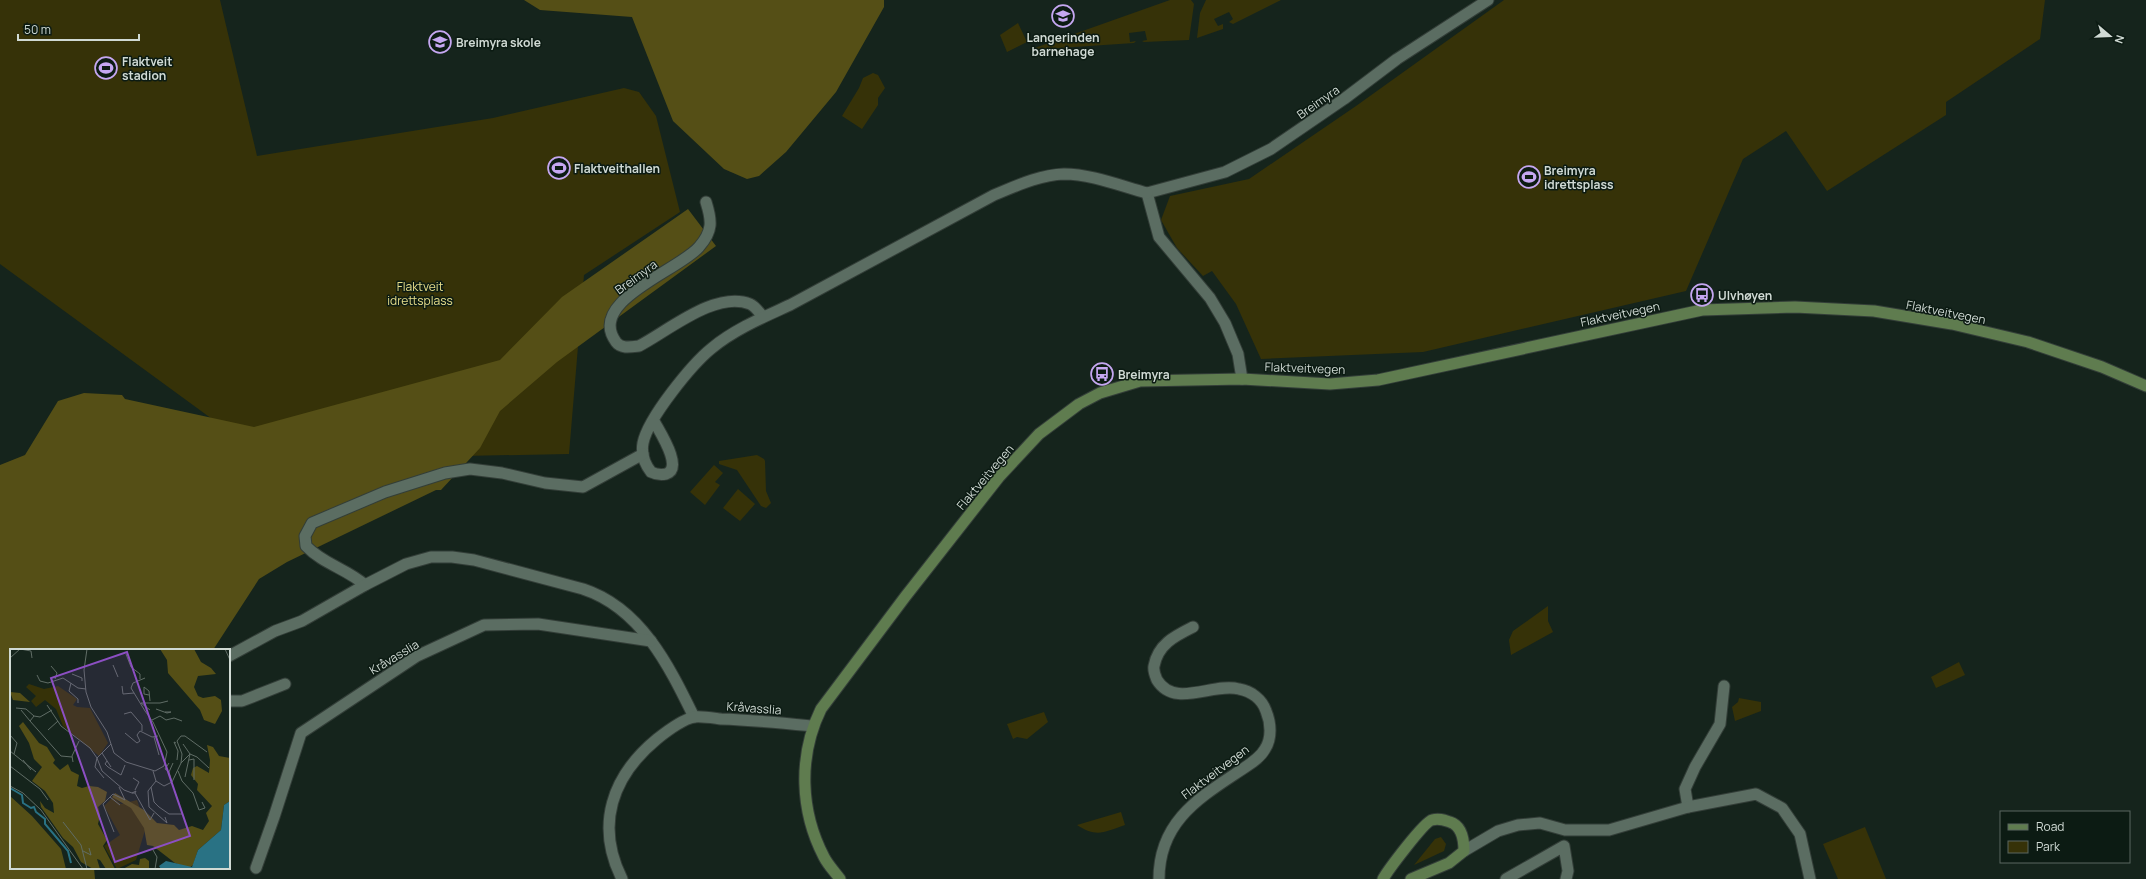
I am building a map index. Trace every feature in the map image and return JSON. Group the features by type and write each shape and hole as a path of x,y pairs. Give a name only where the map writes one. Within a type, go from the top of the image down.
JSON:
{"main road":[{"name":"Flaktveitvegen","path":"840,879 824,858 811,825 805,796 806,753 812,726 821,709 905,597 999,477 1039,434 1079,404 1100,394 1140,380 1242,378 1330,384 1378,380 1702,310 1795,307 1874,312 1952,324 2028,342 2102,366 2146,386"},
{"path":"1383,879 1421,829 1431,820 1441,819 1454,824 1460,831 1464,840 1464,851 1449,863 1410,879"}],"street":[{"name":"Breimyra","path":"643,454 645,438 654,421 689,370 712,348 763,317 790,305 994,195 1023,182 1052,176 1075,175 1147,193 1225,172 1271,149 1344,99 1396,59 1488,0"},
{"path":"1147,193 1158,237 1210,298 1225,323 1238,354 1242,378"},
{"name":"Breimyra","path":"706,202 712,220 708,235 699,248 684,260 635,291 613,312 609,323 610,334 618,344 627,347 639,346 687,318 720,302 736,300 751,305 763,317"},
{"path":"365,585 354,575 315,555 306,546 305,536 312,523 386,492 445,473 470,469 502,473 545,483 583,488 643,454 646,466 654,474 669,473 673,465 672,458 654,421"},
{"path":"230,655 275,631 302,621 365,585 406,564 431,557 452,557 474,560 599,594 616,604 634,621 651,641 676,680 694,717"},
{"name":"Kråvasslia","path":"256,868 301,733 417,656 484,625 538,624 651,641"},
{"name":"Flaktveitvegen","path":"1159,879 1162,851 1178,819 1202,796 1252,762 1265,750 1270,736 1266,711 1259,700 1252,693 1234,688 1183,695 1170,692 1161,685 1153,668 1157,654 1169,641 1193,627"},
{"path":"230,701 242,701 285,684"},
{"path":"1688,807 1685,789 1695,767 1720,724 1724,686"},
{"name":"Kråvasslia","path":"622,879 615,864 609,842 610,817 616,787 630,765 644,749 666,731 694,717 756,720 812,726"},
{"path":"1464,851 1498,831 1518,825 1540,823 1565,830 1609,830 1688,807 1756,794 1782,808 1800,834 1810,879"},
{"path":"1565,830 1564,846 1568,871 1566,879"},
{"path":"1506,879 1564,846"}],"green space":[{"name":"Flaktveit idrettsplass","path":"0,0 220,0 257,156 493,118 624,88 639,92 656,116 680,212 584,275 569,454 462,456 249,446 0,264"},
{"path":"1170,0 1191,0 1194,4 1189,40 1144,42 1142,41 1147,40 1145,31 1129,33 1130,42 1136,41 1134,43 1029,50"},
{"path":"1206,0 1281,0 1233,24 1229,22 1233,19 1229,12 1214,19 1218,26 1223,24 1223,29 1197,38 1200,13"},
{"path":"1504,0 2045,0 2040,39 1946,102 1946,115 1827,191 1786,131 1743,159 1686,291 1423,352 1261,359 1236,304 1212,271 1203,276 1177,248 1161,220 1170,196 1249,179 1356,106"},
{"path":"1018,23 1027,42 1007,52 1000,35"},
{"path":"873,73 878,75 885,88 878,98 878,105 862,129 842,116 859,88 863,78"},
{"path":"757,455 765,461 766,491 771,503 766,508 761,506 737,470 719,464 719,461"},
{"path":"714,465 723,473 715,482 720,485 705,505 690,492"},
{"path":"738,489 755,504 740,521 723,508"},
{"path":"1548,606 1548,621 1553,632 1511,655 1509,640 1513,631"},
{"path":"1959,662 1965,675 1936,688 1931,677"},
{"path":"1739,698 1761,702 1761,711 1735,721 1732,707 1738,702"},
{"path":"1044,712 1048,722 1027,739 1017,737 1013,739 1007,724"},
{"path":"1121,812 1125,825 1106,832 1095,833 1077,825"},
{"path":"1865,827 1886,879 1838,879 1823,844"},
{"path":"1441,837 1446,844 1444,851 1414,865 1435,839"}],"shaded area":[{"path":"524,0 884,0 884,7 836,92 786,152 759,176 747,179 724,169 673,121 632,17 540,10"},
{"path":"688,209 716,246 557,362 500,411 480,448 441,490 436,490 287,562 259,579 214,649 10,649 10,869 94,869 95,879 0,879 0,465 25,455 58,401 84,393 122,395 125,399 254,427 500,360 562,297"}],"place":[{"name":"Langerinden barnehage","path":"1063,16"},
{"name":"Breimyra skole","path":"440,42"},
{"name":"Flaktveit stadion","path":"106,68"},
{"name":"Flaktveithallen","path":"559,168"},
{"name":"Breimyra idrettsplass","path":"1529,177"},
{"name":"Ulvhøyen","path":"1702,295"},
{"name":"Breimyra","path":"1102,374"}]}
